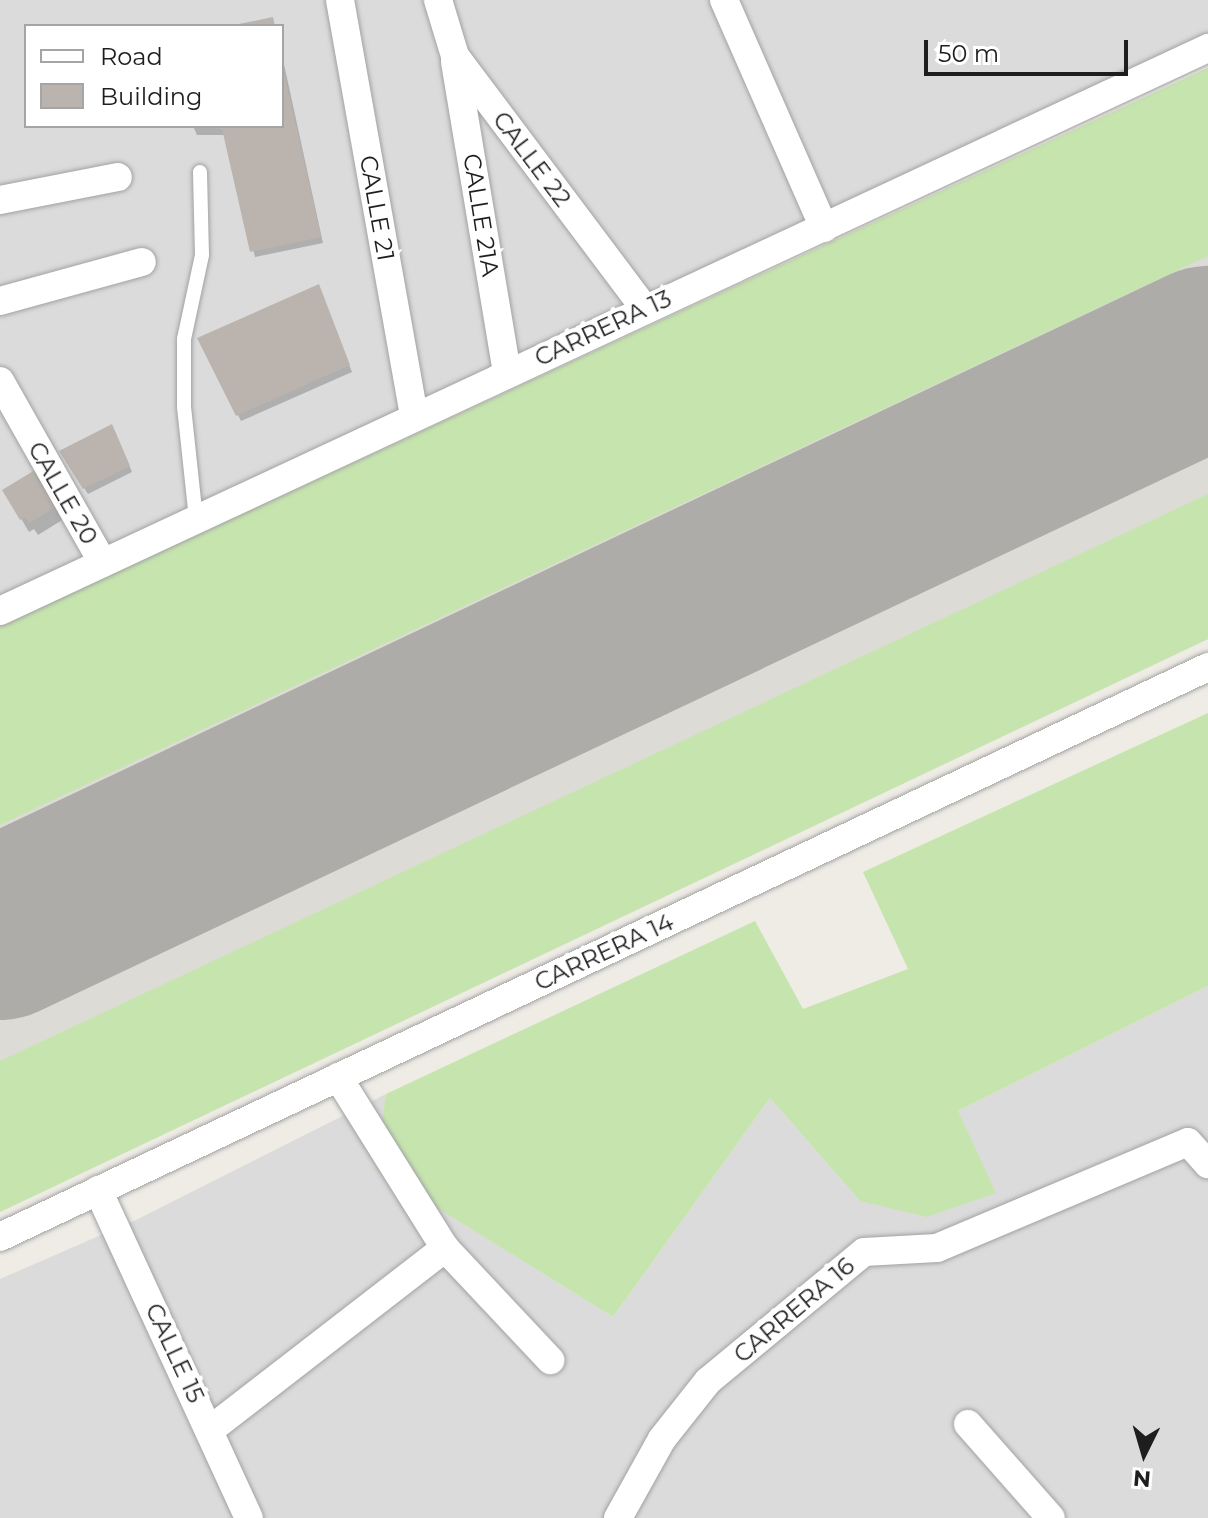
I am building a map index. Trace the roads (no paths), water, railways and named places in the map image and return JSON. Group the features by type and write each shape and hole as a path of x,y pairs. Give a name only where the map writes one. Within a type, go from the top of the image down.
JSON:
{"street":[{"name":"CALLE 21","path":"340,0 414,416"},
{"name":"CALLE 22","path":"438,0 455,56 645,309"},
{"path":"724,0 824,228"},
{"name":"CARRERA 13","path":"0,611 1208,48"},
{"name":"CALLE 21A","path":"455,56 507,373"},
{"path":"0,200 118,177"},
{"path":"0,301 142,262"},
{"name":"CALLE 20","path":"0,381 103,563"},
{"name":"CARRERA 14","path":"0,1237 1208,667"},
{"path":"338,1077 445,1248 550,1360"},
{"name":"CARRERA 16","path":"618,1518 662,1439 708,1381 864,1252 937,1248 1188,1142 1208,1164"},
{"name":"CALLE 15","path":"98,1190 211,1429 249,1518"},
{"path":"211,1429 445,1248"},
{"path":"968,1424 1051,1518"}],"lane":[{"path":"196,519 184,407 184,339 202,255 200,172"}]}
